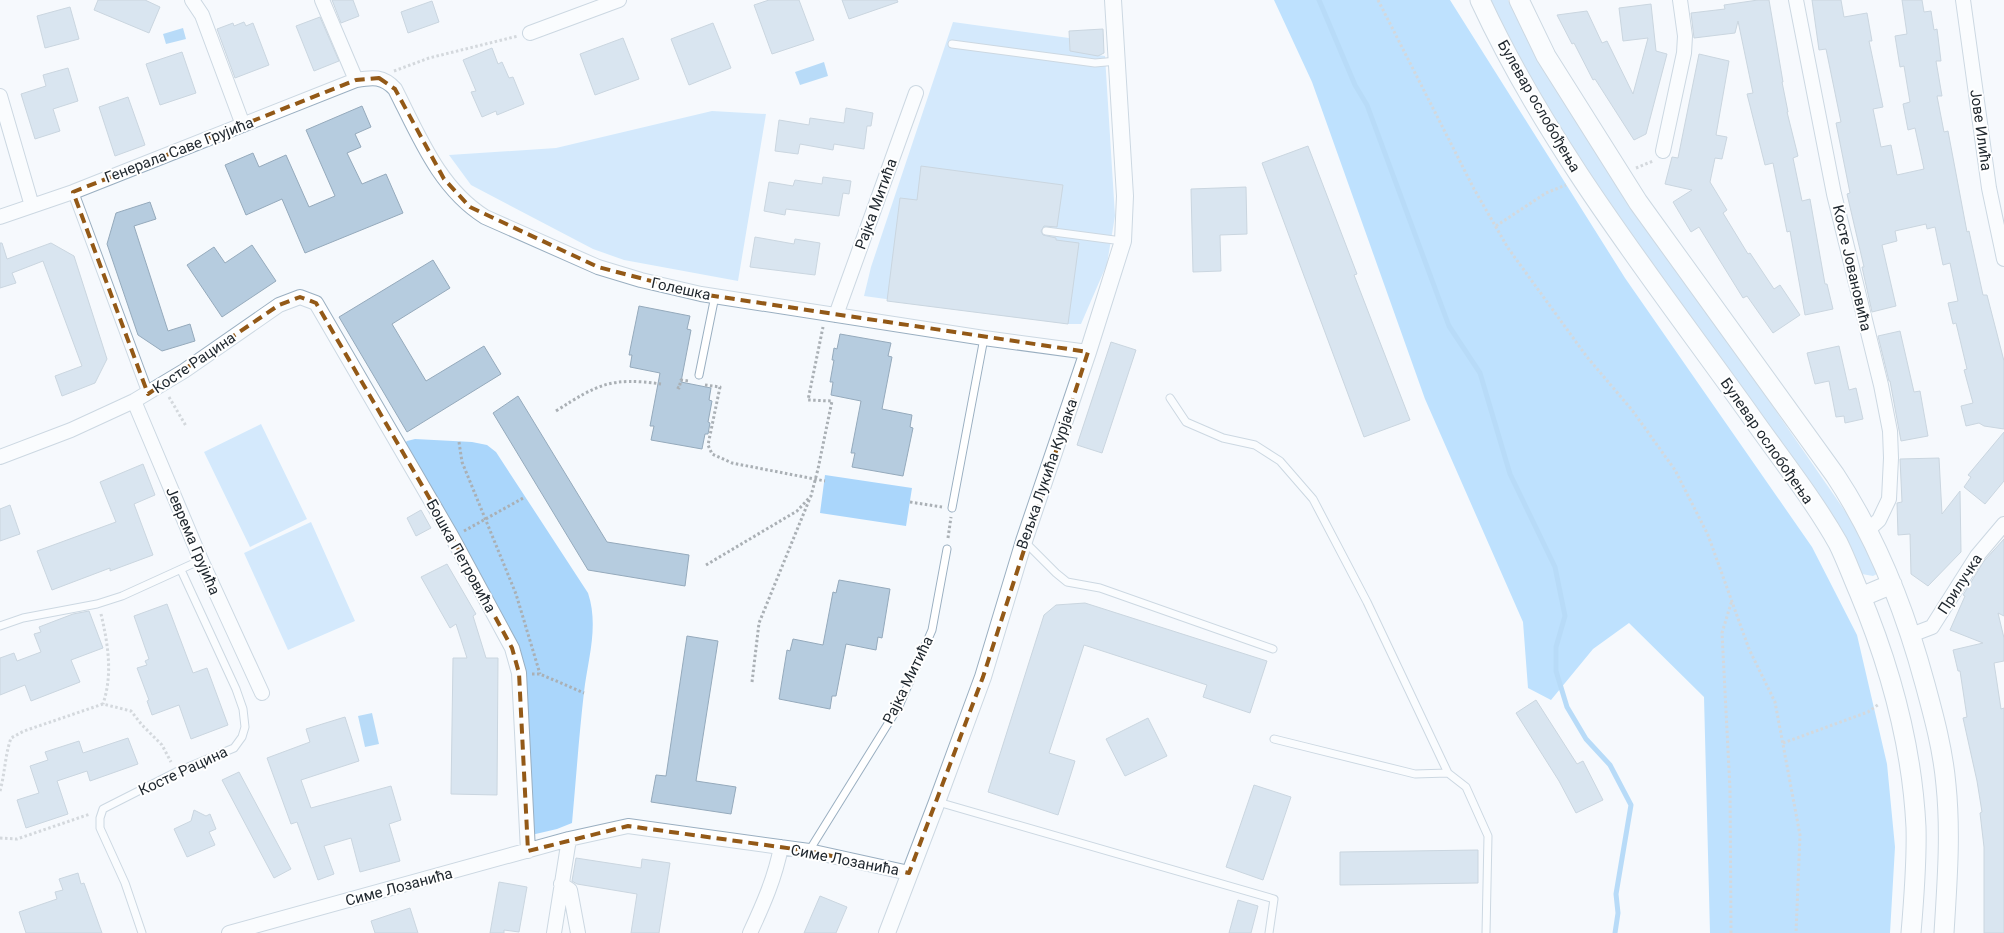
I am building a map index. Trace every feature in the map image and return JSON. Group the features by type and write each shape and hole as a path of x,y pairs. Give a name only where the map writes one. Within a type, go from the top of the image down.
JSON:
{"main road":[{"name":"Булевар ослобођења","path":"1480,0 1516,73 1572,164 1639,263 1806,495 1838,544 1883,655 1909,758 1916,829 1912,933"},
{"path":"1519,0 1546,56 1638,202 1835,476 1868,530 1880,555 1911,635 1932,710 1946,777 1948,831 1944,933"},
{"path":"1861,597 1892,584"}],"street":[{"path":"192,0 202,15 243,125"},
{"path":"322,0 356,80 371,77 379,78"},
{"path":"530,33 619,0"},
{"name":"Вељка Лукића Курјака","path":"887,933 938,802 985,669 1024,541 1088,352 1122,241 1125,196 1113,0"},
{"path":"1663,151 1684,52 1683,0"},
{"name":"Косте Јовановића","path":"1796,0 1834,194 1881,385 1890,431 1889,499 1879,520 1868,530"},
{"name":"Јове Илића","path":"1963,0 1989,188 2001,234 2004,259"},
{"name":"Голешка","path":"379,78 387,81 395,89 438,171 454,192 470,207 485,217 598,267 641,280 715,296 984,338 1088,352"},
{"name":"Генерала Саве Грујића","path":"0,217 73,192 356,80"},
{"name":"Рајка Митића","path":"831,314 916,93"},
{"path":"0,96 32,206"},
{"path":"73,192 148,394"},
{"name":"Косте Рацина","path":"0,457 71,430 148,394 279,305 300,296"},
{"name":"Бошка Петровића","path":"300,296 316,303 452,537 512,648 519,673 528,851"},
{"name":"Јеврема Грујића","path":"134,401 200,560 262,692"},
{"name":"Прилучка","path":"1911,635 1932,627 1976,556 2004,524"},
{"name":"Симе Лозанића","path":"229,933 569,840 628,826 808,851 909,873"},
{"path":"554,933 569,840"},
{"name":"Симе Лозанића","path":"750,933 768,894 781,847"},
{"path":"561,884 570,890 578,933"}],"lane":[{"path":"952,44 1095,63 1117,60"},
{"path":"1046,231 1122,241"},
{"path":"699,375 715,296"},
{"path":"952,508 984,338"},
{"path":"1170,398 1186,422 1222,438 1255,445 1280,461 1314,499 1367,602 1448,773 1466,787 1488,836 1486,933"},
{"path":"1024,541 1067,582 1100,588 1273,649"},
{"name":"Рајка Митића","path":"808,851 899,706 932,630 946,549"},
{"path":"0,626 23,618 97,604 122,596 200,560"},
{"name":"Косте Рацина","path":"103,809 176,772 234,748 242,737 245,727 243,709 181,570"},
{"path":"1274,739 1415,774 1448,773"},
{"path":"938,802 1274,899 1269,933"},
{"path":"103,809 100,818 100,828 125,882 142,933"}],"path":[{"path":"1378,0 1474,189 1508,248 1587,357 1632,410 1675,470 1708,534 1749,649 1775,702 1800,835 1796,933"},
{"path":"379,78 429,58 530,33"},
{"path":"1636,168 1644,164"},
{"path":"1496,226 1546,193 1572,182"},
{"path":"752,682 759,622 816,480 832,400 808,400 831,314"},
{"path":"689,382 690,374 699,375"},
{"path":"556,411 601,385 632,380 661,384"},
{"path":"677,387 680,388 681,380 720,388 708,445 712,454 732,463 824,481"},
{"path":"165,383 168,396 186,426"},
{"path":"459,442 462,462 516,594 540,674"},
{"path":"706,565 797,511 811,496"},
{"path":"452,537 525,497"},
{"path":"910,502 952,508 946,549"},
{"path":"1731,933 1730,789 1722,633 1732,599"},
{"path":"101,613 108,654 108,688 103,704"},
{"path":"519,673 540,674 584,692"},
{"path":"1783,743 1868,712 1880,703"},
{"path":"0,791 6,772 6,752 11,738 24,731 103,704 131,711 162,745 176,772"},
{"path":"0,838 17,839 103,809"}],"highlighted area":[{"path":"379,78 395,89 444,179 470,207 598,267 701,294 1088,352 983,677 909,873 809,851 628,826 528,851 519,673 512,648 452,537 316,303 300,297 279,305 148,394 73,192 356,80"}],"shaded area":[{"path":"1274,0 1450,0 1625,278 1812,547 1857,635 1887,764 1895,847 1890,933 1710,933 1704,697 1629,623 1593,649 1551,700 1528,688 1523,622 1425,399 1312,82"},
{"path":"1488,0 1508,0 1541,63 1630,205 1727,340 1865,540 1879,568 1877,574 1873,576 1862,574 1852,552 1645,258 1546,109"},
{"path":"953,22 1069,38 1070,51 1105,56 1115,216 1107,264 1081,324 1068,324 864,296 871,267"},
{"path":"183,28 186,39 166,44 163,34"},
{"path":"824,62 828,76 800,85 795,72"},
{"path":"712,111 766,114 738,281 624,260 593,249 471,185 449,155 556,148"},
{"path":"261,424 307,519 250,547 204,452"},
{"path":"415,439 472,442 487,445 496,452 588,593 593,618 593,630 582,708 572,823 557,829 527,836 519,673 400,447 407,441"},
{"path":"825,475 912,488 906,526 820,513"},
{"path":"311,522 355,621 288,650 244,553"},
{"path":"372,713 379,744 365,747 358,716"}],"building":[{"path":"98,0 145,0 160,7 149,33 94,10"},
{"path":"332,0 353,0 359,16 341,23"},
{"path":"769,0 799,0 814,40 772,54 754,5"},
{"path":"842,0 897,0 898,2 849,19"},
{"path":"1769,0 1787,112 1798,156 1793,158 1802,201 1810,199 1825,284 1827,284 1833,309 1805,315 1790,231 1787,232 1773,163 1765,165 1747,94 1753,93 1738,21 1735,33 1694,38 1691,13 1725,9 1724,5"},
{"path":"1812,0 1841,0 1844,17 1867,13 1872,41 1869,41 1883,107 1873,109 1881,147 1891,145 1897,175 1924,169 1915,128 1908,130 1903,104 1910,102 1904,66 1900,67 1895,36 1907,34 1902,0 1922,0 1924,12 1931,11 1934,30 1937,29 1941,61 1936,61 1942,96 1937,96 1944,132 1948,131 1967,232 1969,231 1983,295 1987,295 2004,361 2004,429 1984,426 1979,423 1966,426 1961,406 1973,403 1964,370 1967,369 1956,323 1953,324 1948,303 1958,301 1950,263 1943,265 1935,227 1927,229 1926,224 1895,231 1897,241 1882,245 1896,306 1872,312 1862,267 1864,267 1847,194 1850,193 1836,123 1841,122 1826,49 1819,50"},
{"path":"432,1 439,22 408,33 401,12"},
{"path":"1651,4 1656,51 1667,54 1646,134 1634,140 1595,79 1593,80 1557,15 1587,11 1602,43 1607,41 1633,94 1648,38 1623,41 1619,8"},
{"path":"70,7 79,39 45,48 37,16"},
{"path":"320,17 339,61 314,71 296,26"},
{"path":"244,22 246,26 253,23 269,65 235,78 217,29 233,23 234,26"},
{"path":"713,23 731,68 689,85 671,39"},
{"path":"1103,29 1104,53 1098,56 1070,51 1069,31"},
{"path":"623,38 639,79 595,95 580,54"},
{"path":"492,48 498,64 502,62 509,78 513,77 524,104 497,115 496,111 482,117 471,92 476,91 463,60"},
{"path":"182,52 196,93 160,105 146,64"},
{"path":"1699,54 1729,61 1716,135 1727,137 1722,159 1715,158 1710,182 1727,210 1723,213 1748,254 1750,253 1774,289 1780,285 1800,315 1773,333 1747,296 1743,298 1699,227 1691,232 1673,202 1692,190 1665,184 1672,157 1678,158"},
{"path":"68,68 78,101 53,109 60,131 35,139 21,94 46,86 43,75"},
{"path":"128,97 145,145 115,156 99,107"},
{"path":"362,106 371,127 355,134 361,147 347,153 362,184 386,174 403,213 305,253 282,199 246,215 225,165 253,153 259,167 286,155 309,207 335,196 306,130"},
{"path":"846,108 873,113 871,126 867,126 864,149 834,144 833,150 800,144 798,154 775,151 779,120 809,125 810,118 844,123"},
{"path":"1308,146 1357,274 1354,275 1410,420 1364,437 1262,163"},
{"path":"921,166 1063,185 1057,227 1044,226 1041,231 1043,235 1056,238 1056,240 1079,243 1068,324 887,301 900,198 917,200"},
{"path":"823,177 851,181 849,194 843,193 839,216 786,209 785,215 764,211 769,182 793,186 795,180 822,184"},
{"path":"1246,187 1247,234 1220,235 1221,271 1193,272 1191,189"},
{"path":"150,202 156,219 134,226 168,331 190,324 195,341 162,351 138,335 107,244 116,213"},
{"path":"755,237 794,244 795,239 820,243 815,275 750,267"},
{"path":"0,243 2,243 7,259 51,243 74,256 107,359 95,383 62,396 55,376 82,366 43,261 12,273 16,283 0,288"},
{"path":"252,245 276,281 222,317 187,265 214,247 225,263"},
{"path":"433,260 450,288 392,324 426,381 484,346 501,374 407,432 339,317"},
{"path":"639,306 690,316 687,329 691,330 681,382 711,388 709,400 712,401 708,422 710,423 708,434 705,434 702,449 651,440 654,426 650,426 660,373 630,367 632,355 629,355"},
{"path":"1900,331 1914,392 1920,391 1928,436 1901,441 1890,381 1878,336"},
{"path":"840,334 891,343 888,356 892,357 882,409 912,415 910,427 913,428 903,476 852,467 855,453 851,453 861,401 831,395 833,382 830,382 834,360 832,360 834,348 837,349"},
{"path":"1111,342 1136,350 1102,453 1077,445"},
{"path":"1839,346 1849,390 1856,388 1863,419 1845,423 1844,416 1836,417 1829,381 1815,384 1807,353"},
{"path":"518,396 607,542 689,555 685,586 588,570 493,413"},
{"path":"2004,432 2004,481 1985,504 1964,487 1971,477 1968,475"},
{"path":"1939,458 1942,514 1960,491 1961,552 1928,586 1911,574 1910,534 1898,535 1897,503 1902,502 1900,459"},
{"path":"143,464 155,495 134,504 153,555 110,571 110,568 52,590 37,551 116,522 100,482"},
{"path":"10,505 20,534 0,541 0,509"},
{"path":"421,510 431,528 416,536 407,518"},
{"path":"2004,539 2004,616 1998,613 2004,638 2004,661 1994,663 2001,709 2004,708 2004,933 1984,933 1984,847 1980,813 1982,812 1963,718 1967,717 1960,671 1958,671 1953,650 1983,643 1950,630 1965,596 1963,595 1984,561"},
{"path":"447,564 476,614 473,616 486,658 498,658 497,795 451,794 453,658 467,658 456,624 450,628 421,577"},
{"path":"839,580 890,589 882,638 878,637 876,650 846,644 836,696 832,696 830,709 779,699 787,650 790,651 793,639 823,645 833,592 836,593"},
{"path":"1085,603 1267,661 1250,713 1203,697 1207,685 1084,645 1049,753 1075,761 1058,815 988,792 1044,615 1056,605"},
{"path":"167,604 193,673 207,668 228,725 191,739 179,705 152,715 147,701 149,700 137,668 147,665 145,661 149,659 134,616"},
{"path":"89,611 103,648 71,660 80,682 31,701 25,685 0,695 0,658 14,653 17,661 41,652 34,634 41,632 39,627 73,614"},
{"path":"687,636 718,641 696,781 736,787 731,814 651,802 656,775 666,776"},
{"path":"1536,700 1577,764 1583,761 1603,800 1576,813 1559,781 1516,713"},
{"path":"345,717 359,761 301,780 311,808 391,786 401,820 389,824 400,861 360,872 351,838 324,846 334,874 318,880 297,822 291,824 267,758 310,742 306,729"},
{"path":"1148,718 1167,756 1125,776 1106,739"},
{"path":"128,738 138,764 90,781 87,771 57,781 68,814 26,828 17,800 39,793 30,766 48,760 45,752 79,741 83,753"},
{"path":"239,772 291,869 274,878 222,780"},
{"path":"1254,785 1291,797 1263,880 1226,867"},
{"path":"194,810 206,816 210,814 216,829 209,832 215,845 187,857 174,829 191,821"},
{"path":"1478,850 1478,883 1340,885 1340,852"},
{"path":"576,858 641,868 642,859 670,863 659,933 631,933 637,894 577,884 572,881"},
{"path":"78,873 81,884 84,883 102,933 26,933 19,912 57,899 55,892 63,890 59,879"},
{"path":"499,882 527,887 519,932 504,930 504,933 490,933"},
{"path":"820,896 847,907 836,933 804,933"},
{"path":"1238,900 1258,906 1251,933 1229,933"},
{"path":"410,908 418,933 375,933 371,921"}],"waterway":[{"path":"1319,0 1355,85 1367,105 1449,326 1480,373 1510,474 1555,567 1565,616 1556,647 1556,671 1567,707 1586,739 1610,765 1631,805 1616,894 1618,913 1615,933"}]}
